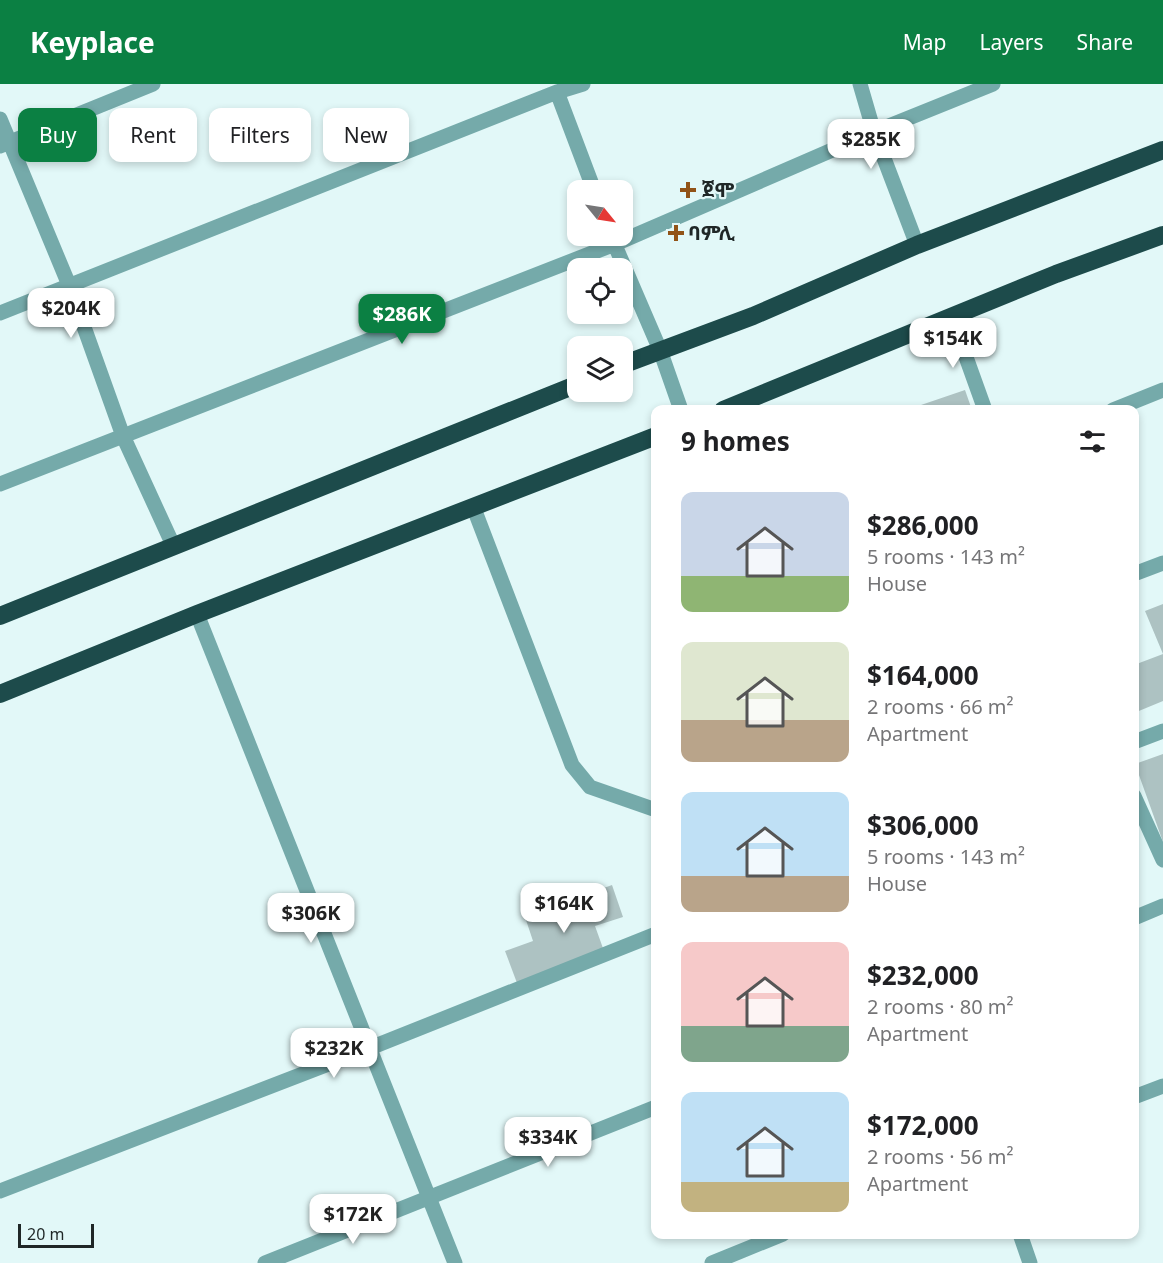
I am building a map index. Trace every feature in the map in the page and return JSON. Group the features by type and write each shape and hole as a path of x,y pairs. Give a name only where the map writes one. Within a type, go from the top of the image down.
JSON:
{"highway":[{"path":"633,361 753,316 917,245 1163,150"},
{"path":"735,405 1056,274 1163,235"},
{"path":"0,616 567,388"},
{"path":"0,694 197,614 651,438"}],"street":[{"path":"4,145 153,84"},
{"path":"0,313 583,84"},
{"path":"860,84 874,132 917,245"},
{"path":"633,232 993,84"},
{"path":"557,93 590,180"},
{"path":"0,120 4,145 69,285 123,436 173,545"},
{"path":"0,484 598,246"},
{"path":"616,246 660,350 679,405"},
{"path":"951,318 983,405"},
{"path":"1126,405 1163,390"},
{"path":"473,506 572,765 590,787 651,808"},
{"path":"1139,572 1163,563"},
{"path":"197,614 455,1263"},
{"path":"1139,740 1163,731"},
{"path":"1139,807 1163,860"},
{"path":"1139,916 1163,906"},
{"path":"0,1191 370,1048 651,936"},
{"path":"1139,1095 1163,1086"},
{"path":"265,1263 651,1109"},
{"path":"712,1263 771,1239"},
{"path":"1022,1239 1030,1263"}],"building":[{"path":"965,390 970,405 921,405"},
{"path":"1163,604 1163,654 1145,611"},
{"path":"1163,654 1163,701 1139,711 1139,663"},
{"path":"1163,754 1163,842 1139,775 1139,763"},
{"path":"612,885 623,917 595,926 604,951 517,983 505,951 533,941 525,917"}],"place":[{"name":"ጀሞ","path":"688,190"},
{"name":"ባምሊ","path":"676,233"}]}
